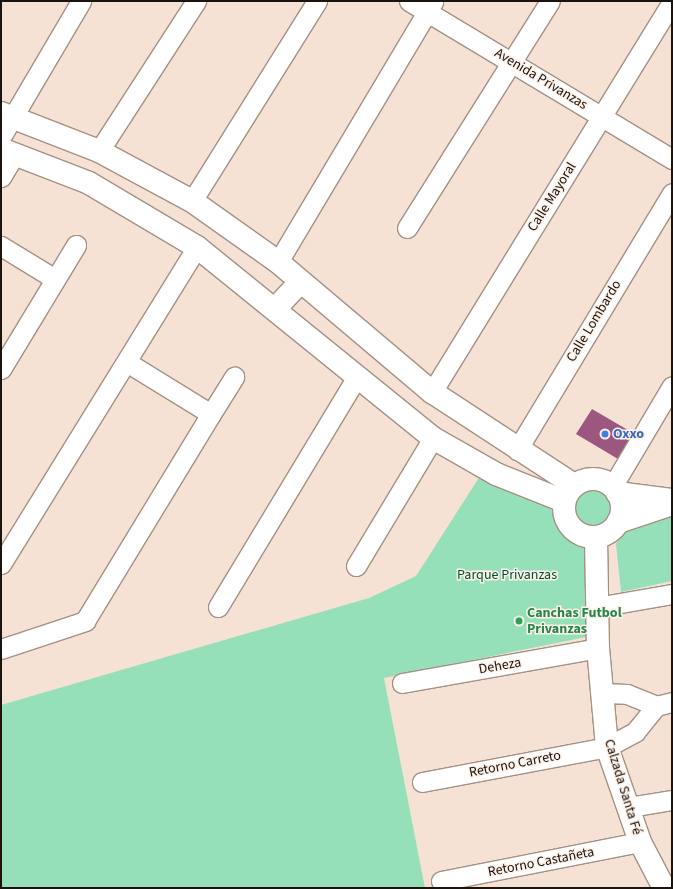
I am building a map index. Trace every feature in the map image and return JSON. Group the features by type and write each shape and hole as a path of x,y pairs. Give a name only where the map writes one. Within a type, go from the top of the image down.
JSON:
{"street":[{"path":"1,137 7,115 81,1"},
{"path":"99,151 196,1"},
{"path":"192,201 317,1"},
{"name":"Avenida Privanzas","path":"409,1 430,6 513,61 672,159"},
{"path":"407,228 550,1"},
{"name":"Calle Mayoral","path":"432,392 672,2"},
{"path":"278,262 430,6"},
{"path":"7,115 99,151 192,201 278,262 432,392 517,450 569,493"},
{"path":"1,177 8,151 89,183 197,247 275,309 356,378 433,438 496,474 569,493 590,479 615,490 672,500"},
{"name":"Calle Lombardo","path":"517,450 672,193"},
{"path":"1,369 76,245"},
{"path":"1,246 56,279"},
{"path":"1,564 128,363 197,247"},
{"path":"275,309 300,282"},
{"path":"128,363 211,414"},
{"path":"1,650 85,621 234,377"},
{"path":"218,607 356,378"},
{"path":"618,522 622,508 615,490 672,386"},
{"path":"356,566 433,438"},
{"path":"569,493 566,519 571,527 587,536 596,537 618,522 672,504"},
{"name":"Calzada Santa Fé","path":"596,537 598,648 607,747 640,842 664,888"},
{"path":"597,607 672,594"},
{"name":"Deheza","path":"402,683 598,648"},
{"path":"602,693 627,694 664,704"},
{"name":"Retorno Carreto","path":"422,782 607,747 635,732 664,704"},
{"path":"629,807 672,800"},
{"name":"Retorno Castañeta","path":"441,881 640,842"}],"green space":[{"name":"Parque Privanzas","path":"480,476 548,506 589,551 591,636 384,678 425,888 1,888 1,705 369,598 416,576"},
{"path":"593,485 605,489 611,495 615,507 611,519 605,525 593,529 581,525 575,519 571,507 575,495 581,489"},
{"path":"672,516 672,581 621,592 616,544 628,527"}],"building":[{"name":"Oxxo","path":"592,409 633,433 618,459 576,434"}],"place":[{"name":"Oxxo","path":"605,434"},
{"name":"Canchas Futbol Privanzas","path":"519,621"}]}
